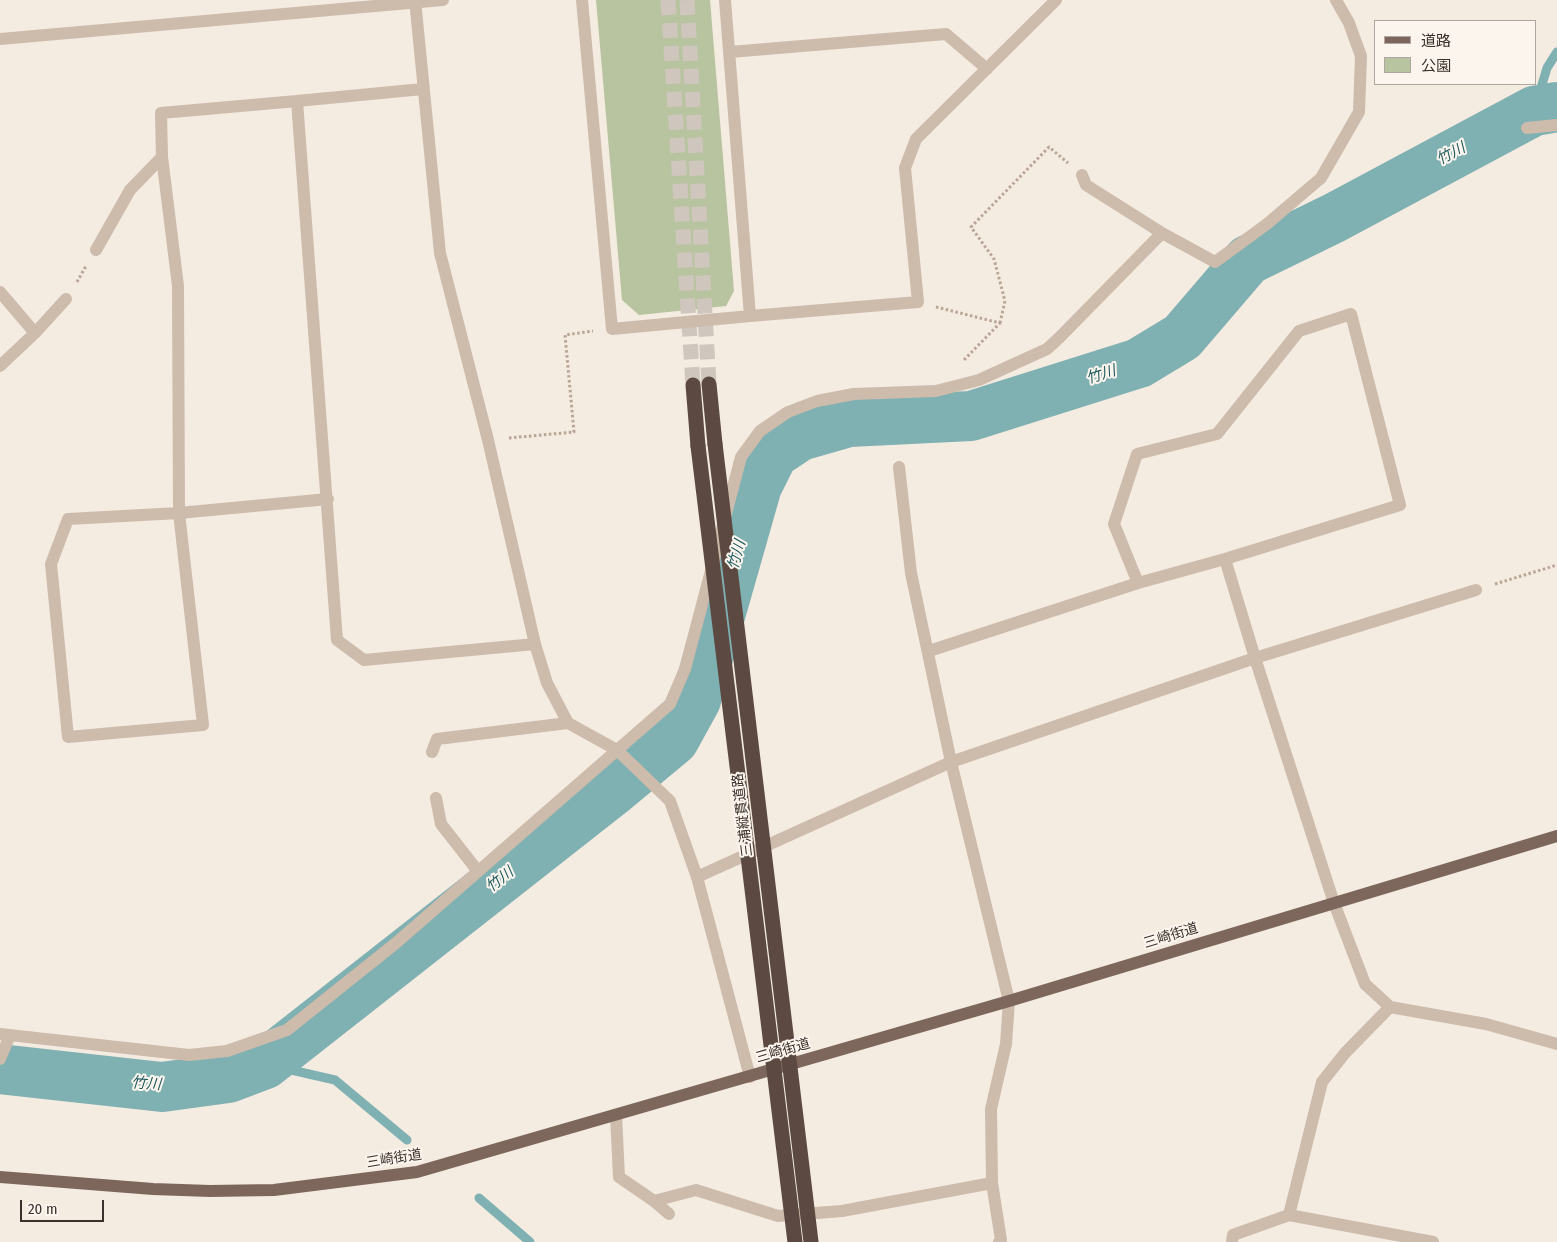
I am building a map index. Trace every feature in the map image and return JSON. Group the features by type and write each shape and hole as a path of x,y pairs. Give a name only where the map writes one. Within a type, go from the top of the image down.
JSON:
{"highway":[{"name":"三浦縦貫道路","path":"709,384 811,1242"},
{"name":"三浦縦貫道路","path":"693,385 698,446 795,1242"}],"main road":[{"name":"三崎街道","path":"0,1177 210,1192 274,1190 417,1172 1009,1001 1557,836"}],"street":[{"path":"0,39 443,0"},
{"path":"582,0 612,329 918,302 905,168 916,139 1056,0"},
{"path":"725,0 750,316"},
{"path":"1082,175 1086,186 1162,233 1215,262 1267,224 1321,178 1359,112 1361,56 1349,23 1336,0"},
{"path":"416,1 440,253 488,440 535,644 547,683 568,723 617,750 670,801 697,877 750,1077"},
{"path":"730,52 946,34 987,69"},
{"path":"328,499 179,513 68,519 51,564 68,737 203,725 179,513 178,286 162,157 161,114 423,89"},
{"path":"297,101 337,640 364,660 535,644"},
{"path":"1527,128 1557,125"},
{"path":"96,250 130,190 162,157"},
{"path":"0,1059 5,1034 189,1055 227,1051 287,1030 396,943 477,870 670,704 688,659 741,457 760,430 788,412 818,401 854,394 936,391 979,380 1046,349 1060,338 1162,233"},
{"path":"0,292 34,333"},
{"path":"0,366 66,299"},
{"path":"929,651 1138,584 1400,505 1351,314 1300,331 1217,434 1137,454 1114,524 1138,584"},
{"path":"899,467 911,573 951,762 1009,1001 1006,1044 991,1109 992,1183 999,1242"},
{"path":"1225,559 1334,903 1365,984 1390,1007 1486,1024 1557,1044"},
{"path":"697,877 951,762 1255,658 1476,590"},
{"path":"432,752 437,739 568,723"},
{"path":"436,798 441,824 477,870"},
{"path":"1289,1215 1322,1082 1345,1053 1390,1007"},
{"path":"616,1115 619,1177 654,1201 669,1214"},
{"path":"654,1201 696,1190 778,1216 842,1211 992,1183"},
{"path":"1232,1242 1234,1235 1289,1215 1433,1242"}],"path":[{"path":"961,364 1000,323 1005,301 994,259 971,227 1049,147"},
{"path":"66,299 96,250"},
{"path":"918,302 1000,323"},
{"path":"488,440 574,432 565,335 612,329"},
{"path":"1476,590 1557,566"}],"green space":[{"path":"596,0 710,0 734,291 726,306 639,315 622,300"}],"waterway":[{"path":"1534,111 1547,68 1557,52"},
{"name":"竹川","path":"0,1069 162,1087 228,1078 265,1064 614,790 674,740 696,700 757,486 773,454 800,436 849,422 971,416 1139,363 1182,337 1248,260 1334,218 1534,111 1557,107"},
{"path":"265,1064 335,1080 407,1140"},
{"path":"479,1198 530,1242"}],"tunnel":[{"path":"668,0 693,385"},
{"path":"687,0 709,384"}]}
